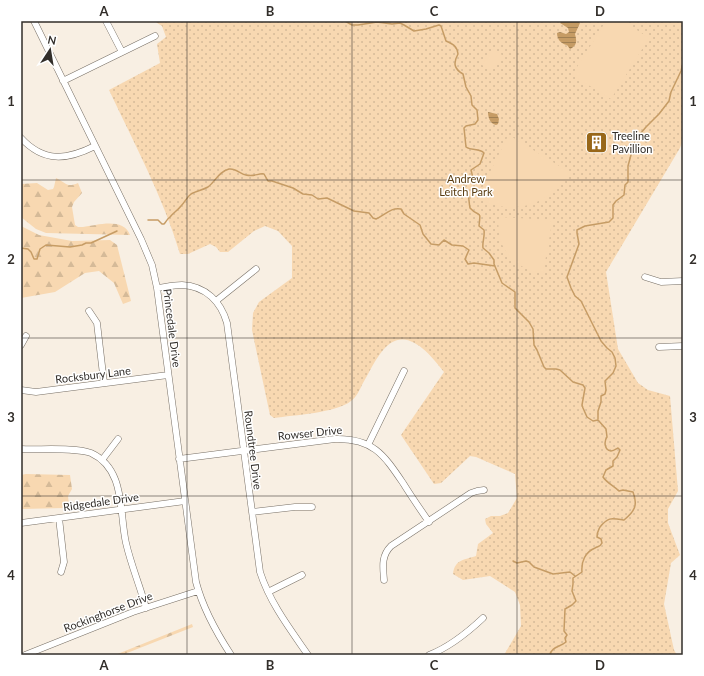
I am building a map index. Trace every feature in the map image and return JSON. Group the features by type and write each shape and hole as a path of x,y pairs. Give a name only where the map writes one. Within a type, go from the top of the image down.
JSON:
{"street":[{"name":"Princedale Drive","path":"34,21 148,256 154,274 193,568 198,591 209,618 231,655"},
{"path":"106,21 122,52"},
{"path":"63,81 155,36"},
{"path":"21,138 34,150 54,156 76,155 95,146"},
{"path":"216,301 256,268"},
{"path":"645,277 661,282 683,280"},
{"name":"Roundtree Drive","path":"157,288 182,285 193,287 208,294 216,301 222,310 227,324 260,572 268,592 308,655"},
{"path":"89,311 97,323 104,383"},
{"path":"21,345 26,336"},
{"path":"659,347 683,346"},
{"path":"368,445 404,371"},
{"name":"Rocksbury Lane","path":"21,390 36,392 168,375"},
{"path":"102,460 118,439"},
{"name":"Rowser Drive","path":"179,459 335,439 352,440 368,445 388,460 429,522"},
{"path":"21,449 79,450 91,453 102,460 112,472 119,489 126,544 146,608"},
{"path":"384,580 383,562 389,549 471,493 484,490"},
{"name":"Ridgedale Drive","path":"21,523 185,502"},
{"path":"252,512 295,507 312,508"},
{"path":"59,518 64,562 61,572"},
{"path":"268,592 302,575"},
{"name":"Rockinghorse Drive","path":"25,655 146,608 198,591"},
{"path":"429,655 453,643 483,618"}],"green space":[{"name":"Andrew Leitch Park","path":"154,21 681,21 683,23 683,140 680,148 606,272 618,349 638,383 648,390 670,396 678,491 668,509 668,523 680,555 671,563 664,604 674,650 677,655 504,655 521,626 520,605 515,592 490,576 463,580 453,574 456,565 464,559 476,556 478,544 493,533 486,524 485,519 491,516 500,516 508,513 517,498 515,474 476,457 470,456 441,483 434,484 401,435 444,372 432,357 417,344 401,340 392,342 381,353 353,400 344,405 325,411 274,418 270,415 252,330 253,313 259,302 292,278 292,246 278,231 265,226 254,231 228,252 220,252 216,247 210,244 188,254 180,254 157,191 109,90 160,63 157,44 166,37 162,26"},
{"path":"606,21 623,21 649,38 611,99 572,75"},
{"path":"492,49 502,55 491,72 482,65"},
{"path":"512,137 569,172 561,184 552,193 541,200 529,205 503,207 490,204 477,198 507,138"},
{"path":"56,178 69,185 78,183 82,193 74,202 72,207 75,225 78,227 83,227 102,224 116,224 127,229 130,235 46,233 36,229 21,217 21,184 37,183 48,190 53,189"},
{"path":"499,217 550,220 552,223 543,273 532,271 523,267 508,255 500,238"},
{"path":"21,226 39,235 72,241 110,240 117,245 131,301 123,304 114,283 99,271 85,273 55,292 21,298"},
{"path":"21,475 70,475 72,489 68,496 69,505 65,508 21,509"},
{"path":"192,624 193,627 122,655 115,655"}],"shaded area":[{"path":"562,21 578,21 580,23 575,34 576,43 570,49 567,45 560,41 558,37 557,33 560,32 566,34 569,32 568,28 560,23"},
{"path":"488,112 497,114 499,119 498,124 496,125 491,122"}],"waterway":[{"path":"345,21 352,25 377,22 392,24 400,23 414,31 439,25 441,26 446,41 456,47 458,54 455,60 455,66 463,74 466,87 471,96 472,105 477,110 478,120 475,124 464,128 466,147 484,153 480,164 471,170 473,178 463,181 468,193 470,208 480,215 479,226 484,230 483,248 494,260 494,264 502,283 515,292 515,308 529,322 533,329 534,345 544,367 546,369 560,370 573,382 583,385 585,388 582,405 587,417 593,421 598,420 606,429 607,437 605,443 607,449 612,451 618,448 620,450 617,457 613,461 613,466 606,470 603,477 619,491 623,490 633,492 635,501 633,511 624,520 610,519 605,521 600,527 597,537 601,539 602,543 586,555 582,565 582,572 573,578 572,591 576,601 565,609 564,631 567,635 565,638 566,642 552,650 550,655"},
{"path":"598,419 601,396 605,394 606,390 605,381 613,373 616,366 615,358 612,352 601,341 581,301 575,296 567,277 579,244 577,230 585,226 609,222 613,218 613,205 624,195 625,185 628,182 628,166 635,140 669,101 671,92 681,71 683,63"},
{"path":"148,220 158,220 164,224 191,194 208,187 222,172 231,169 249,175 264,174 268,181 293,188 303,194 312,195 318,199 327,198 354,211 369,213 376,219 391,210 401,209 404,214 420,225 423,234 431,244 439,245 444,240 452,245 463,246 469,250 465,259 468,264 474,263 495,266"},
{"path":"21,248 28,249 34,259 37,259 40,249 46,245 70,247 82,245 91,243 117,231"},
{"path":"513,561 517,563 526,561 534,567 553,574 570,572 575,576"}],"place":[{"name":"Treeline Pavillion","path":"596,142"}]}
